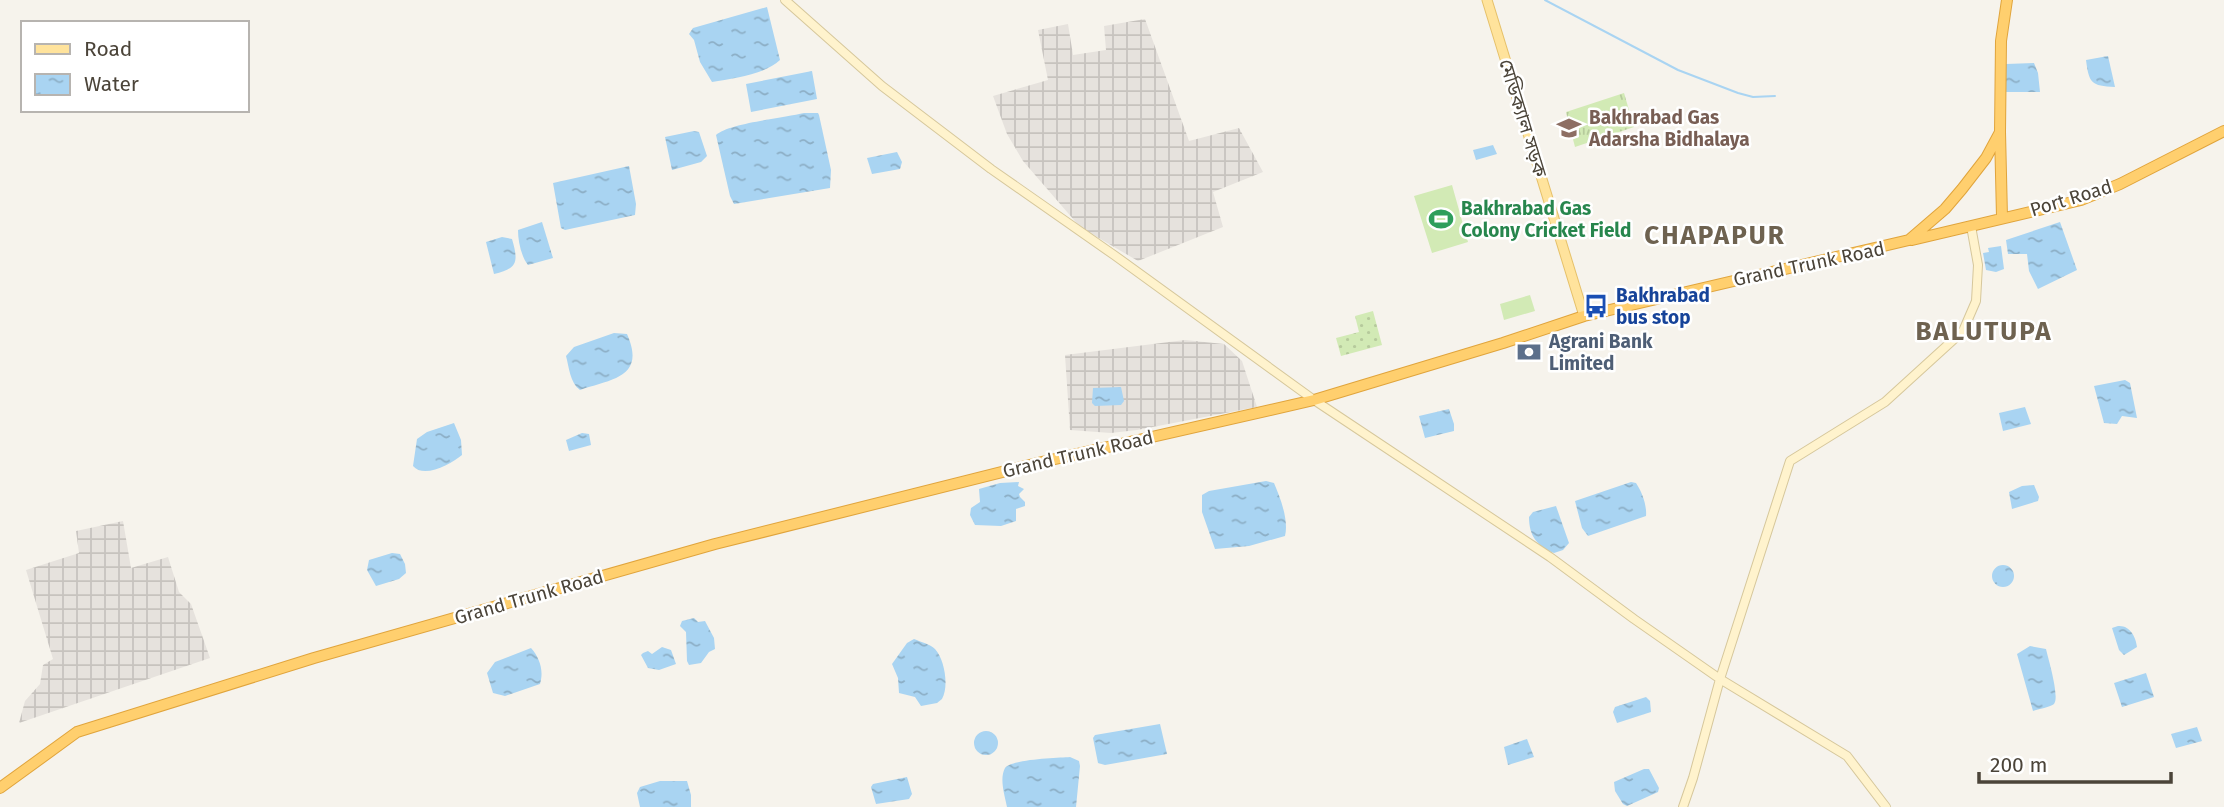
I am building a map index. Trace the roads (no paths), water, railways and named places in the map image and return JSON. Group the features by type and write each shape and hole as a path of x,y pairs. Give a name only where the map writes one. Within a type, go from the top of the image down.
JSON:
{"highway":[{"name":"Grand Trunk Road","path":"0,788 77,732 314,658 715,544 1042,462 1314,400 1584,316 1909,240 1945,209 1962,189 1986,158 2000,132 2001,41 2007,0"},
{"name":"Port Road","path":"1909,240 2066,204 2103,191 2224,131"},
{"path":"2000,132 2002,218"}],"main road":[{"path":"785,0 882,86 998,175 1114,255 1314,400 1550,557 1720,678 1847,756 1886,807"},
{"name":"মেডিক্যাল সড়ক","path":"1488,0 1584,316"},
{"path":"1683,807 1720,678 1790,461 1885,402 1964,331 1976,302 1978,265 1970,226"}],"water":[{"path":"767,7 780,60 757,72 712,82 700,62 694,40 689,34 693,28"},
{"path":"2108,56 2115,87 2096,84 2088,74 2086,60"},
{"path":"2034,63 2040,92 2004,92 2006,64"},
{"path":"812,71 817,99 751,112 746,84"},
{"path":"804,113 819,115 831,170 830,188 734,204 716,135 744,124"},
{"path":"699,132 707,156 701,162 672,170 665,137"},
{"path":"1493,145 1497,154 1476,160 1473,150"},
{"path":"897,152 902,162 900,169 872,174 867,158"},
{"path":"629,166 636,204 635,215 565,230 561,228 553,183"},
{"path":"542,222 553,258 528,265 520,248 518,230"},
{"path":"2060,222 2077,270 2038,289 2029,271 2027,254 2008,254 2006,240"},
{"path":"502,237 512,239 515,259 512,267 494,274 486,242"},
{"path":"2001,246 2004,269 1996,272 1986,270 1983,253 1989,252 1988,248"},
{"path":"614,333 627,334 632,348 629,368 614,379 580,390 572,379 566,356 574,347"},
{"path":"2125,380 2130,383 2137,418 2122,416 2117,424 2104,423 2094,386"},
{"path":"1121,387 1124,401 1121,405 1095,406 1092,403 1093,388"},
{"path":"2025,407 2031,424 2003,431 1999,413"},
{"path":"1449,409 1454,431 1425,438 1419,416"},
{"path":"454,423 461,440 462,455 445,466 430,471 418,470 413,466 417,439 427,432"},
{"path":"582,433 589,434 591,445 569,451 566,440"},
{"path":"1266,481 1274,483 1281,502 1286,523 1285,536 1249,546 1215,549 1202,512 1202,495 1209,491"},
{"path":"1019,482 1018,486 1024,489 1019,494 1025,506 1016,509 1016,521 1001,526 975,525 970,515 971,508 980,502 979,489 1000,483"},
{"path":"1631,482 1636,483 1642,494 1646,516 1588,536 1582,528 1575,501"},
{"path":"2034,485 2038,501 2012,509 2009,492 2022,486"},
{"path":"1556,506 1569,543 1563,550 1554,553 1535,540 1529,517 1533,512"},
{"path":"392,553 400,554 406,573 399,579 376,586 367,570 369,560"},
{"path":"2003,565 2011,568 2014,576 2011,584 2003,587 1995,584 1992,576 1995,568"},
{"path":"694,618 698,622 705,621 714,638 715,649 709,652 701,663 689,665 686,632 680,626 682,621"},
{"path":"2118,626 2129,630 2137,647 2124,655 2119,650 2112,628"},
{"path":"914,639 933,647 941,660 945,688 942,699 937,703 921,706 915,697 899,693 898,678 892,664 907,643"},
{"path":"2030,646 2046,649 2056,694 2054,704 2033,711 2017,654"},
{"path":"662,647 671,650 676,664 659,670 648,668 641,655 648,651 652,654"},
{"path":"531,648 540,665 540,684 505,696 493,693 487,673 495,662"},
{"path":"2146,673 2154,697 2122,707 2114,683"},
{"path":"1646,697 1650,701 1651,712 1617,723 1613,712 1615,707"},
{"path":"1160,724 1167,754 1105,765 1098,763 1093,738 1095,735"},
{"path":"2197,727 2202,741 2176,748 2171,734"},
{"path":"986,731 994,735 998,743 994,751 986,755 978,751 974,743 978,735"},
{"path":"1527,739 1534,757 1508,765 1504,747"},
{"path":"1070,757 1079,761 1080,766 1076,807 1007,807 1002,782 1005,768 1025,761"},
{"path":"1649,769 1659,788 1658,792 1627,806 1623,804 1615,791 1614,782"},
{"path":"907,777 912,794 909,799 876,804 871,787 873,784"},
{"path":"660,781 687,781 691,807 640,807 637,793 640,787"}],"waterway":[{"path":"1545,0 1678,70 1738,93 1753,97 1775,96"}],"place":[{"name":"Bakhrabad Gas Adarsha Bidhalaya","path":"1569,128"},
{"name":"Bakhrabad Gas Colony Cricket Field","path":"1441,219"},
{"name":"Bakhrabad bus stop","path":"1596,306"},
{"name":"Agrani Bank Limited","path":"1529,352"}],"district":[{"name":"CHAPAPUR","path":"1715,235"},
{"name":"BALUTUPA","path":"1984,331"}]}
